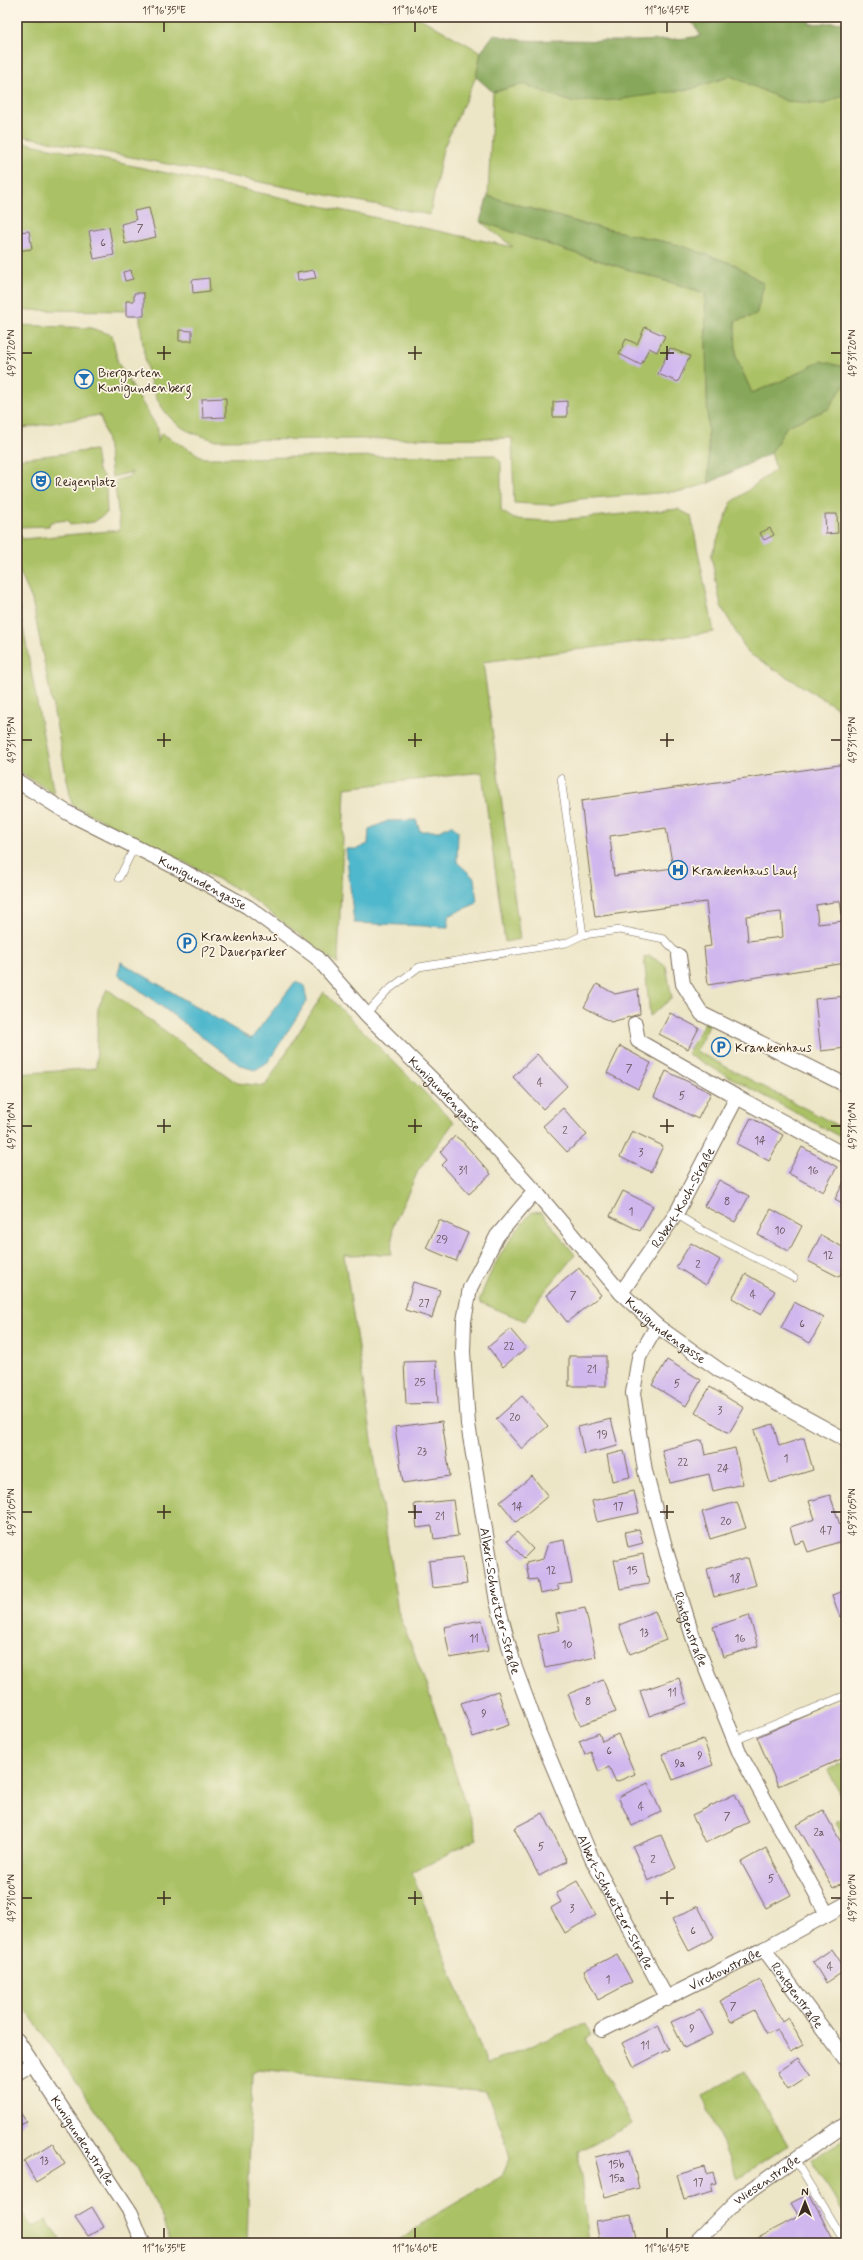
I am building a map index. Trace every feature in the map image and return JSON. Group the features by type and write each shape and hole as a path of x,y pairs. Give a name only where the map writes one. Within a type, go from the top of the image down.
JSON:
{"street":[{"name":"Kunigundengasse","path":"17,781 68,813 135,846 248,907 316,957 366,1014 445,1092 535,1191 621,1293 657,1326 722,1372 846,1440"},
{"path":"679,956 683,984 702,1014 846,1085"},
{"path":"635,1024 638,1041 846,1156"},
{"name":"Robert-Koch-Straße","path":"621,1293 676,1214 737,1097"},
{"name":"Albert-Schweitzer-Straße","path":"535,1191 497,1236 470,1288 464,1321 463,1352 468,1424 498,1602 515,1668 539,1733 592,1859 667,1999"},
{"name":"Röntgenstraße","path":"657,1326 639,1357 633,1393 645,1471 692,1637 734,1741 827,1914"},
{"name":"Virchowstraße","path":"602,2030 667,1999 764,1949 846,1904"},
{"name":"Röntgenstraße","path":"764,1949 846,2060"},
{"name":"Kunigundenstraße","path":"17,2040 131,2214 143,2243"},
{"path":"17,2073 33,2063"},
{"name":"Wiesenstraße","path":"701,2241 738,2199 846,2124"}],"lane":[{"path":"561,778 583,935"},
{"path":"119,878 135,846"},
{"path":"366,1014 387,991 419,967 566,943 583,935 620,930 664,939 679,956"},
{"path":"676,1214 702,1230 794,1278"},
{"path":"734,1741 846,1695"},
{"path":"795,2160 845,2243"}],"green space":[{"path":"17,17 418,17 481,52 476,77 443,149 430,215 17,135"},
{"path":"689,17 808,17 810,24 846,22 846,94 824,104 786,101 731,76 691,89 616,100 571,102 524,84 493,92 476,77 481,52 494,34 521,40 618,41 668,40 701,36"},
{"path":"731,76 787,101 824,104 846,94 846,373 841,366 784,380 752,393 736,357 735,321 756,315 764,284 736,265 679,245 584,224 488,196 493,92 524,84 571,102 691,89"},
{"path":"17,141 513,247 480,221 568,251 705,293 709,483 684,491 580,499 550,505 514,503 512,438 214,440 188,431 168,416 153,389 145,358 139,311 17,310"},
{"path":"488,196 584,224 679,245 736,265 764,284 756,315 735,321 736,357 752,393 784,380 821,361 841,366 846,373 846,382 828,409 787,426 771,453 709,483 705,293 568,251 480,221"},
{"path":"17,325 91,328 112,335 118,363 158,429 157,444 161,433 204,458 494,455 501,462 501,511 514,519 549,521 678,509 691,516 714,632 483,662 520,939 505,942 482,772 345,788 338,964 243,892 72,805 32,600 17,566 17,532 23,539 120,530 115,485 117,480 128,477 133,472 112,477 107,441 100,415 17,429"},
{"path":"846,382 846,713 748,653 721,606 711,556 731,503 776,469 771,453 787,426 828,409"},
{"path":"95,450 98,470 104,477 106,486 107,513 94,522 70,525 68,520 50,522 49,526 17,527 17,459"},
{"path":"17,595 54,794 17,770"},
{"path":"650,956 666,966 672,998 650,1016 644,957"},
{"path":"107,989 237,1083 265,1086 324,992 454,1122 418,1171 393,1226 391,1254 344,1255 398,1611 427,1687 477,1839 412,1873 487,2064 585,2024 591,2036 586,2039 632,2124 578,2151 589,2243 396,2243 432,2217 502,2176 510,2158 502,2130 486,2092 258,2069 252,2073 247,2243 170,2243 164,2220 134,2165 17,1997 17,1074 96,1068 98,1008"},
{"path":"705,1022 710,1023 696,1051 846,1130 846,1140 687,1054"},
{"path":"532,1212 542,1213 575,1255 540,1297 525,1321 479,1302 483,1289 501,1254 515,1233"},
{"path":"846,1762 846,1806 828,1770"},
{"path":"846,1816 846,1841 836,1822"},
{"path":"744,2071 788,2145 738,2179 702,2096"},
{"path":"846,2138 846,2218 811,2160"},
{"path":"17,2206 33,2228 46,2220 63,2243 17,2243"}],"water":[{"path":"416,820 420,831 440,831 451,825 458,831 457,862 474,878 477,903 448,916 448,927 354,923 346,849 357,849 368,844 369,829 388,821"},
{"path":"121,962 251,1039 295,982 304,985 307,1001 268,1062 255,1070 241,1066 118,974"}],"building":[{"path":"149,208 156,237 125,244 121,224 136,220 134,211"},
{"path":"109,227 114,255 94,259 89,231"},
{"path":"29,231 32,249 17,251 17,232"},
{"path":"131,270 133,279 125,281 123,272"},
{"path":"314,270 316,278 297,281 296,273"},
{"path":"209,278 210,291 193,293 192,280"},
{"path":"134,293 144,293 144,316 126,316 126,301 134,301"},
{"path":"645,327 665,336 657,352 649,348 641,365 619,354 626,339 637,344"},
{"path":"179,330 192,331 192,341 179,341"},
{"path":"670,348 690,356 678,382 658,374"},
{"path":"226,398 226,417 203,418 202,399"},
{"path":"567,401 567,417 553,417 553,402"},
{"path":"825,514 837,514 838,533 826,534"},
{"path":"770,528 774,535 764,540 760,533"},
{"name":"Krankenhaus Lauf","path":"846,764 846,963 708,985 704,947 711,946 706,902 595,917 581,801","holes":["666,828 673,868 614,876 610,836","840,901 843,921 818,924 816,905","781,912 783,937 748,941 746,916"]},
{"path":"597,984 615,994 638,989 640,1014 611,1022 584,1007"},
{"path":"846,996 846,1048 821,1051 815,999"},
{"path":"670,1013 699,1028 688,1049 659,1034"},
{"path":"620,1046 651,1063 638,1089 607,1073"},
{"path":"537,1054 567,1086 543,1109 513,1077"},
{"path":"666,1071 711,1093 698,1119 654,1097"},
{"path":"563,1108 587,1135 567,1152 543,1126"},
{"path":"751,1118 783,1135 769,1161 737,1144"},
{"path":"632,1131 663,1146 651,1172 620,1157"},
{"path":"455,1136 463,1142 491,1174 469,1194 442,1165 447,1160 440,1152"},
{"path":"802,1147 837,1167 823,1192 788,1173"},
{"path":"846,1178 846,1205 835,1199"},
{"path":"719,1180 749,1196 735,1222 704,1206"},
{"path":"623,1191 653,1206 640,1231 610,1216"},
{"path":"771,1209 802,1226 789,1251 758,1235"},
{"path":"439,1220 468,1233 456,1261 426,1248"},
{"path":"821,1235 846,1249 846,1263 839,1277 808,1261"},
{"path":"691,1243 720,1260 706,1285 676,1267"},
{"path":"579,1268 601,1295 567,1322 546,1295"},
{"path":"746,1274 775,1291 761,1315 732,1298"},
{"path":"413,1282 440,1290 432,1318 405,1310"},
{"path":"794,1302 824,1318 810,1343 781,1328"},
{"path":"510,1329 526,1348 503,1367 488,1347"},
{"path":"569,1356 606,1356 606,1386 569,1386"},
{"path":"667,1360 701,1380 686,1406 652,1385"},
{"path":"436,1361 438,1403 406,1404 404,1362"},
{"path":"710,1387 744,1408 729,1433 695,1412"},
{"path":"522,1396 548,1426 522,1449 496,1419"},
{"path":"611,1419 618,1446 584,1454 578,1427"},
{"path":"442,1421 450,1476 403,1483 395,1427"},
{"path":"773,1424 779,1446 804,1438 813,1470 770,1483 754,1430"},
{"path":"702,1440 705,1455 735,1448 743,1484 713,1491 709,1474 670,1483 662,1450"},
{"path":"624,1451 630,1477 612,1481 607,1455"},
{"path":"532,1476 548,1496 516,1522 500,1502"},
{"path":"634,1491 639,1513 597,1522 592,1501"},
{"path":"830,1495 845,1540 808,1552 804,1541 795,1544 790,1527 815,1519 809,1501"},
{"path":"453,1500 458,1536 434,1539 432,1526 417,1528 414,1504"},
{"path":"737,1502 746,1528 710,1539 702,1512"},
{"path":"639,1529 643,1543 628,1547 625,1532"},
{"path":"517,1532 533,1549 524,1558 507,1541"},
{"path":"564,1540 572,1583 557,1585 559,1590 540,1594 537,1579 529,1580 526,1563 543,1559 548,1543"},
{"path":"643,1554 649,1584 620,1589 614,1560"},
{"path":"463,1557 467,1584 432,1588 429,1561"},
{"path":"748,1558 756,1585 714,1597 707,1569"},
{"path":"846,1590 846,1615 840,1617 832,1595"},
{"path":"585,1608 596,1657 545,1668 538,1635 560,1630 556,1614"},
{"path":"655,1611 666,1640 630,1654 619,1625"},
{"path":"749,1615 758,1646 723,1657 713,1627"},
{"path":"482,1620 488,1651 450,1658 444,1627"},
{"path":"679,1678 687,1703 649,1716 640,1691"},
{"path":"603,1680 616,1712 580,1725 568,1694"},
{"path":"498,1691 509,1725 473,1737 461,1703"},
{"path":"845,1699 846,1757 778,1786 757,1737"},
{"path":"599,1733 602,1741 618,1734 635,1774 616,1782 609,1767 599,1772 591,1752 585,1755 579,1741"},
{"path":"703,1739 713,1765 673,1780 662,1754"},
{"path":"648,1783 661,1812 632,1826 618,1797"},
{"path":"735,1794 749,1822 705,1843 692,1815"},
{"path":"823,1810 846,1851 846,1881 833,1888 797,1825"},
{"path":"543,1813 567,1861 539,1876 514,1828"},
{"path":"661,1835 676,1868 648,1881 633,1847"},
{"path":"766,1848 791,1895 766,1908 741,1862"},
{"path":"577,1881 596,1915 565,1933 551,1908 561,1902 556,1893"},
{"path":"698,1906 714,1938 689,1951 672,1919"},
{"path":"832,1949 846,1970 826,1983 813,1962"},
{"path":"617,1954 632,1982 598,2000 584,1971"},
{"path":"760,1980 782,2021 788,2017 803,2045 790,2052 777,2029 767,2034 754,2010 731,2022 720,2001"},
{"path":"700,2009 713,2034 684,2048 671,2022"},
{"path":"658,2025 669,2049 634,2067 622,2043"},
{"path":"798,2058 810,2075 788,2089 777,2072"},
{"path":"17,2108 26,2121 17,2127"},
{"path":"52,2143 65,2164 36,2182 24,2161"},
{"path":"630,2149 639,2188 605,2197 595,2157"},
{"path":"704,2167 706,2174 713,2172 716,2183 711,2184 713,2192 684,2200 677,2175"},
{"path":"809,2194 835,2243 749,2243 799,2216 791,2203"},
{"path":"92,2207 104,2227 88,2236 75,2217"},
{"path":"631,2215 637,2243 600,2243 596,2221"}],"place":[{"name":"Biergarten Kunigundenberg","path":"84,379"},
{"name":"Reigenplatz","path":"41,481"},
{"name":"Krankenhaus Lauf","path":"678,870"},
{"name":"Krankenhaus P2 Dauerparker","path":"187,943"},
{"name":"Krankenhaus","path":"721,1047"}]}
